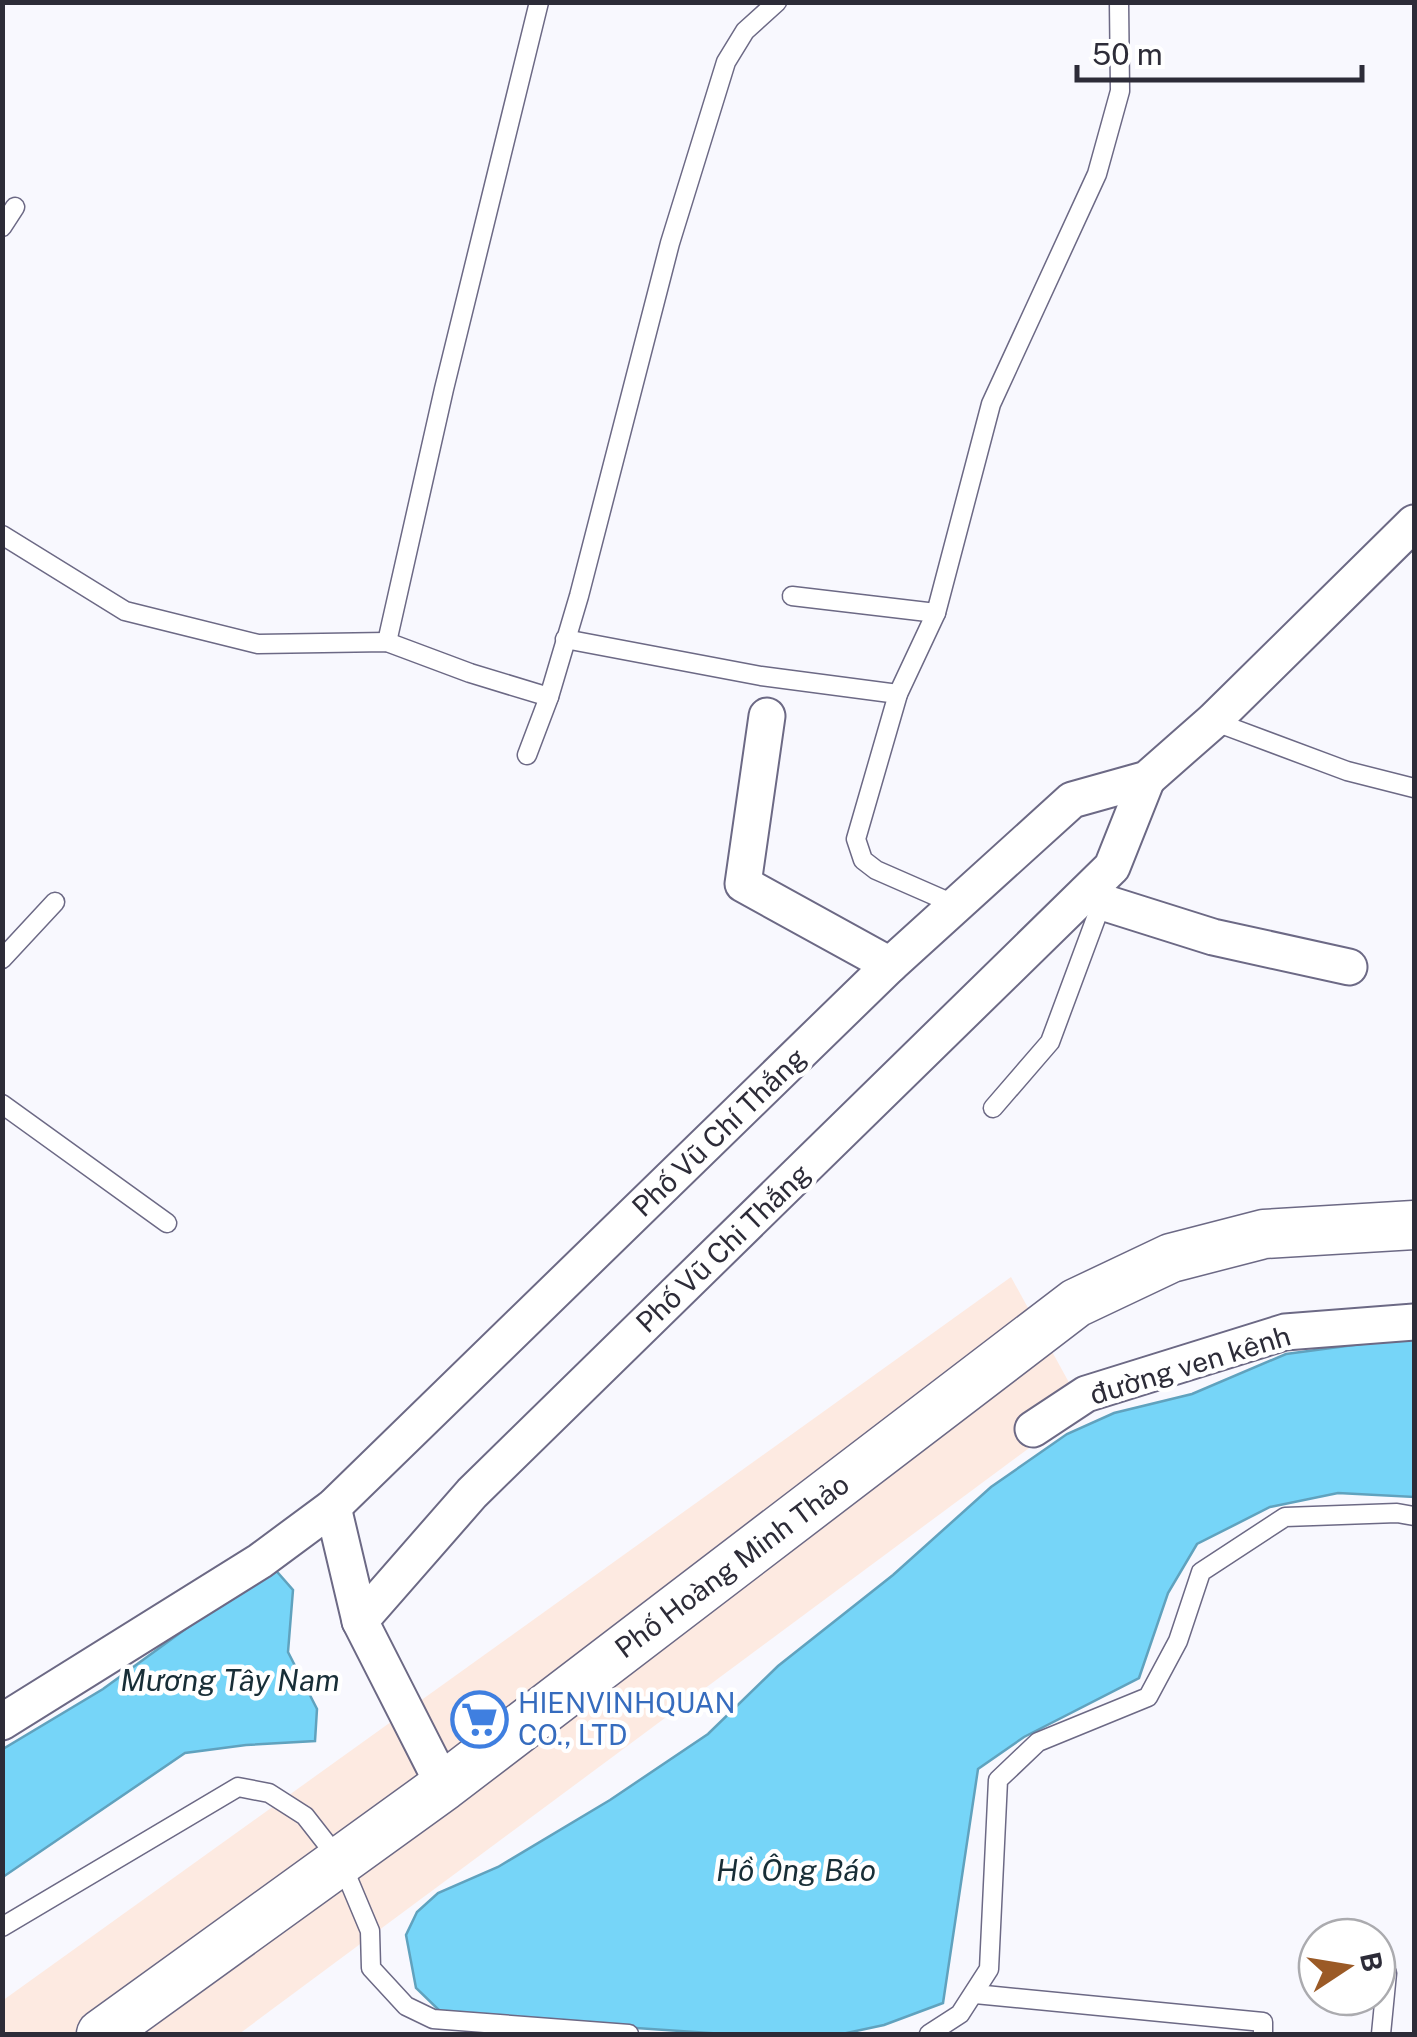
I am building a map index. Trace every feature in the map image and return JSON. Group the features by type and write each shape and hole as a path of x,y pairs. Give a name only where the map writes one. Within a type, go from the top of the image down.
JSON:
{"street":[{"name":"Phố Vũ Chí Thắng","path":"2,1722 260,1561 332,1507 956,905 1072,800 1146,779 1214,721 1414,523"},
{"path":"767,716 744,884 890,966"},
{"name":"Phố Vũ Chi Thắng","path":"360,1621 472,1493 1094,898 1112,867 1146,779"},
{"path":"1094,898 1213,937 1349,966"},
{"name":"Phố Hoàng Minh Thảo","path":"101,2034 444,1786 1076,1303 1171,1258 1264,1234 1414,1225"},
{"name":"đường ven kênh","path":"1034,1429 1086,1394 1285,1332 1414,1322"},
{"path":"332,1507 360,1621 444,1786"}],"lane":[{"path":"387,642 539,2"},
{"path":"526,755 549,697 589,562 670,243 726,62 744,30 777,2"},
{"path":"956,905 876,870 863,860 856,839 898,694 936,613 991,404 1096,174 1120,91 1119,2"},
{"path":"2,227 15,208"},
{"path":"2,535 125,611 258,644 387,642 549,697"},
{"path":"792,596 936,613"},
{"path":"565,639 760,676 898,694"},
{"path":"1214,721 1347,771 1414,788"},
{"path":"993,1108 1050,1042 1094,898"},
{"path":"2,959 55,902"},
{"path":"2,1104 167,1223"},
{"path":"929,2034 960,2014 989,1969 996,1799 998,1780 1006,1770 1038,1742 1148,1697 1178,1642 1201,1572 1285,1517 1396,1513 1414,1516"},
{"path":"2,1927 238,1787 269,1793 305,1816 341,1862 370,1932 370,1968 406,2006 433,2018 629,2034"},
{"path":"975,1994 1263,2022 1263,2034"}],"shaded area":[{"path":"1011,1277 1083,1408 239,2034 3,2034 2,2001"}],"water":[{"name":"Hồ Ông Báo","path":"1414,1337 1414,1497 1338,1493 1270,1507 1197,1544 1168,1593 1139,1678 1024,1737 978,1769 943,2003 884,2025 842,2034 724,2034 444,2015 416,1988 406,1935 417,1912 438,1893 498,1867 610,1800 708,1734 778,1666 893,1575 991,1487 1067,1434 1114,1413 1192,1394 1286,1354"},
{"name":"Mương Tây Nam","path":"272,1566 293,1590 288,1652 317,1709 315,1741 185,1753 3,1877 3,1749 103,1689"}],"place":[{"name":"HIENVINHQUAN CO., LTD","path":"479,1719"}]}
